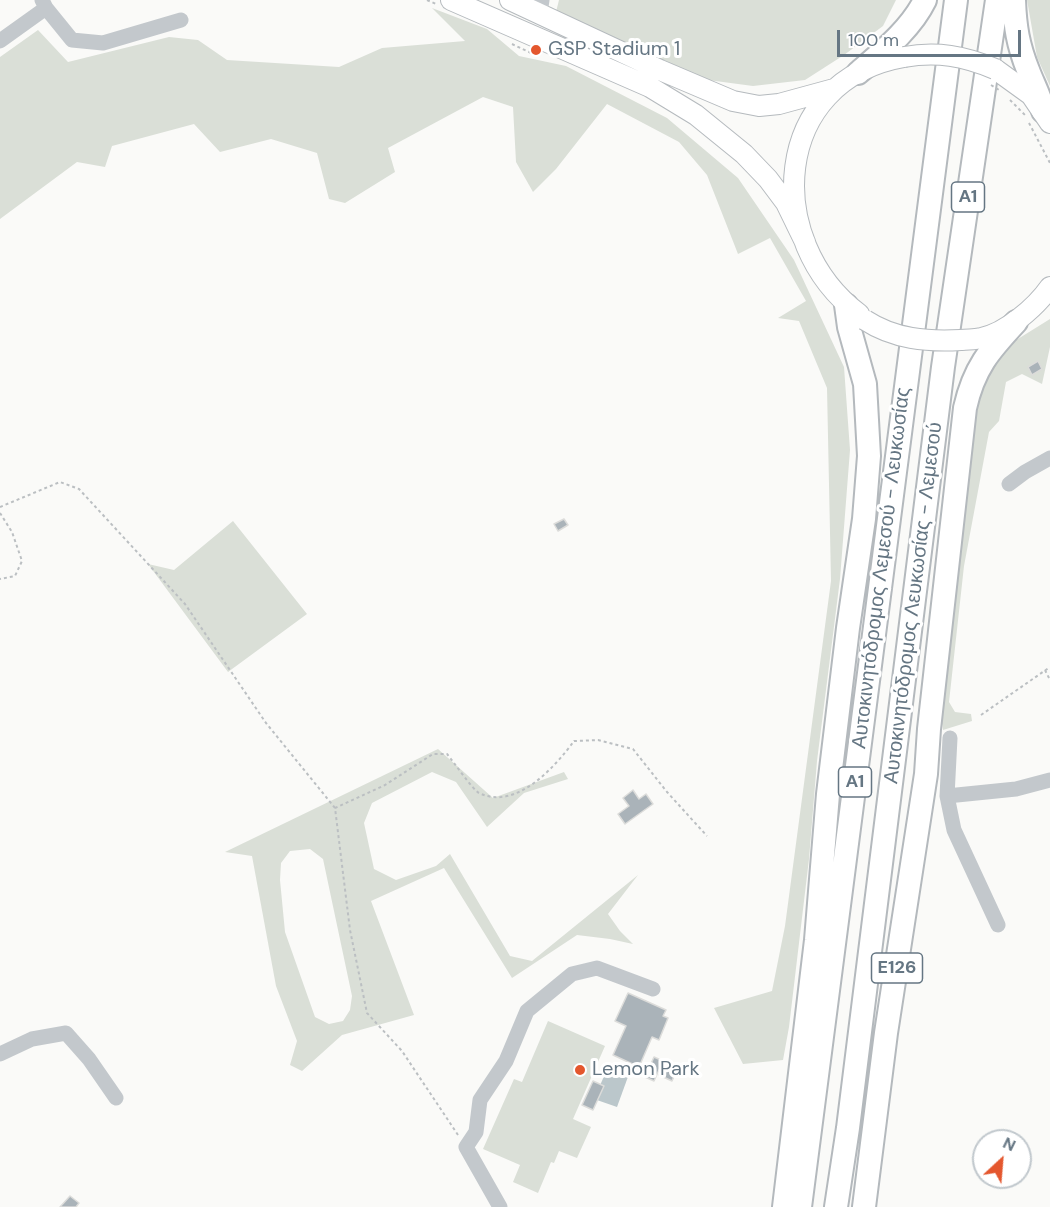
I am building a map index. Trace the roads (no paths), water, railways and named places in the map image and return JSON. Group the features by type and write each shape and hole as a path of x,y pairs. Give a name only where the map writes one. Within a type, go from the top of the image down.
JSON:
{"highway":[{"path":"858,73 913,19 925,0"},
{"name":"Αυτοκινητόδρομος Λεμεσού - Λευκωσίας","path":"800,1207 956,0"},
{"name":"Αυτοκινητόδρομος Λευκωσίας - Λεμεσού","path":"836,1207 848,1128 943,367 997,0"},
{"path":"1014,0 1015,30 1047,117"},
{"path":"784,1207 816,940 831,771 864,519 869,456 865,384 849,327 846,305"},
{"path":"853,1207 870,1048 890,917 939,734 965,408 973,377 981,363 1020,318"},
{"name":"E126","path":"864,1207 886,1033 926,774 939,734"},
{"path":"848,1128 870,1048"}],"main road":[{"path":"451,0 650,87 696,115 744,154 768,179 786,203 805,242"},
{"path":"510,0 541,6 660,70 734,101 759,106 779,104 834,89"},
{"path":"1047,117 1031,95 994,69 955,55 935,53 904,57 878,64 858,73 834,89 810,118 797,155 794,190 798,224 809,255 828,285 846,305 880,329 914,339 982,338 1050,305"},
{"path":"1020,318 1042,299 1050,287"}],"street":[{"path":"0,41 44,4 72,40 103,43 181,20"},
{"path":"1009,484 1050,458"},
{"path":"939,734 954,830 998,925"},
{"path":"947,796 1016,789 1050,780"},
{"path":"500,1207 466,1147 476,1132 480,1100 506,1061 527,1011 572,974 597,968 653,989"},
{"path":"0,1054 32,1039 66,1034 89,1059 116,1098"}],"place":[{"name":"GSP Stadium 1","path":"536,50"},
{"name":"Lemon Park","path":"580,1070"}]}
